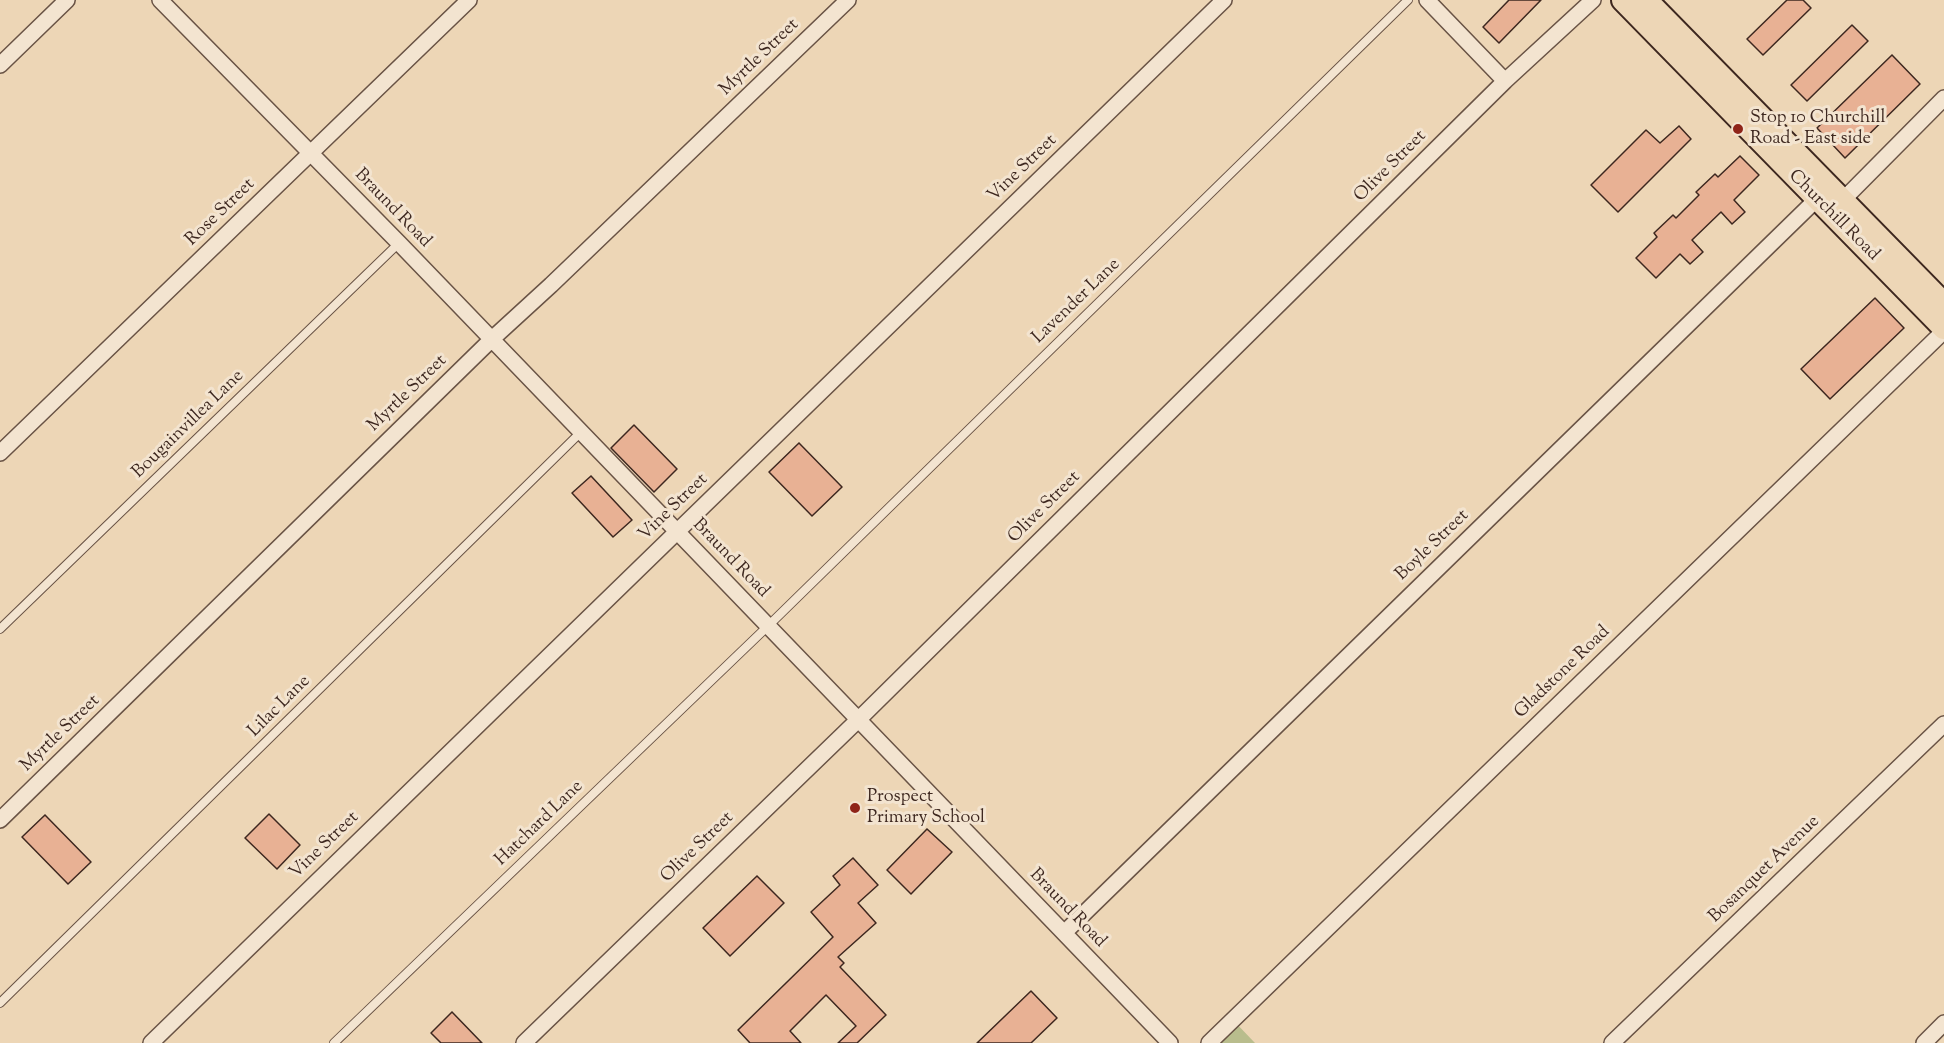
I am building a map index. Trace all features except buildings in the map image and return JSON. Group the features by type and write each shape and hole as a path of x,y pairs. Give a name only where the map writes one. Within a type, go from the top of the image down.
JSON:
{"main road":[{"name":"Churchill Road","path":"1623,0 1830,200 1944,304"},
{"name":"Churchill Road","path":"1646,0 1830,200 1944,330"}],"street":[{"path":"0,65 67,0"},
{"name":"Braund Road","path":"160,0 492,339 1170,1043"},
{"name":"Rose Street","path":"0,453 469,0"},
{"name":"Myrtle Street","path":"0,820 492,339 848,0"},
{"name":"Vine Street","path":"151,1043 1224,0"},
{"path":"1426,0 1506,81"},
{"name":"Olive Street","path":"524,1043 858,720 1506,81 1593,0"},
{"name":"Boyle Street","path":"1064,933 1830,200 1944,98"},
{"name":"Gladstone Road","path":"1209,1043 1944,330"},
{"name":"Bosanquet Avenue","path":"1612,1043 1944,724"},
{"path":"1924,1043 1944,1023"}],"lane":[{"name":"Lavender Lane","path":"768,626 1408,0"},
{"name":"Bougainvillea Lane","path":"0,629 399,243"},
{"name":"Lilac Lane","path":"0,1003 581,432"},
{"name":"Hatchard Lane","path":"334,1043 768,626"}],"green space":[{"path":"1233,1020 1255,1043 1209,1043"}],"place":[{"name":"Stop 10 Churchill Road - East side","path":"1738,129"},
{"name":"Prospect Primary School","path":"855,808"}]}
